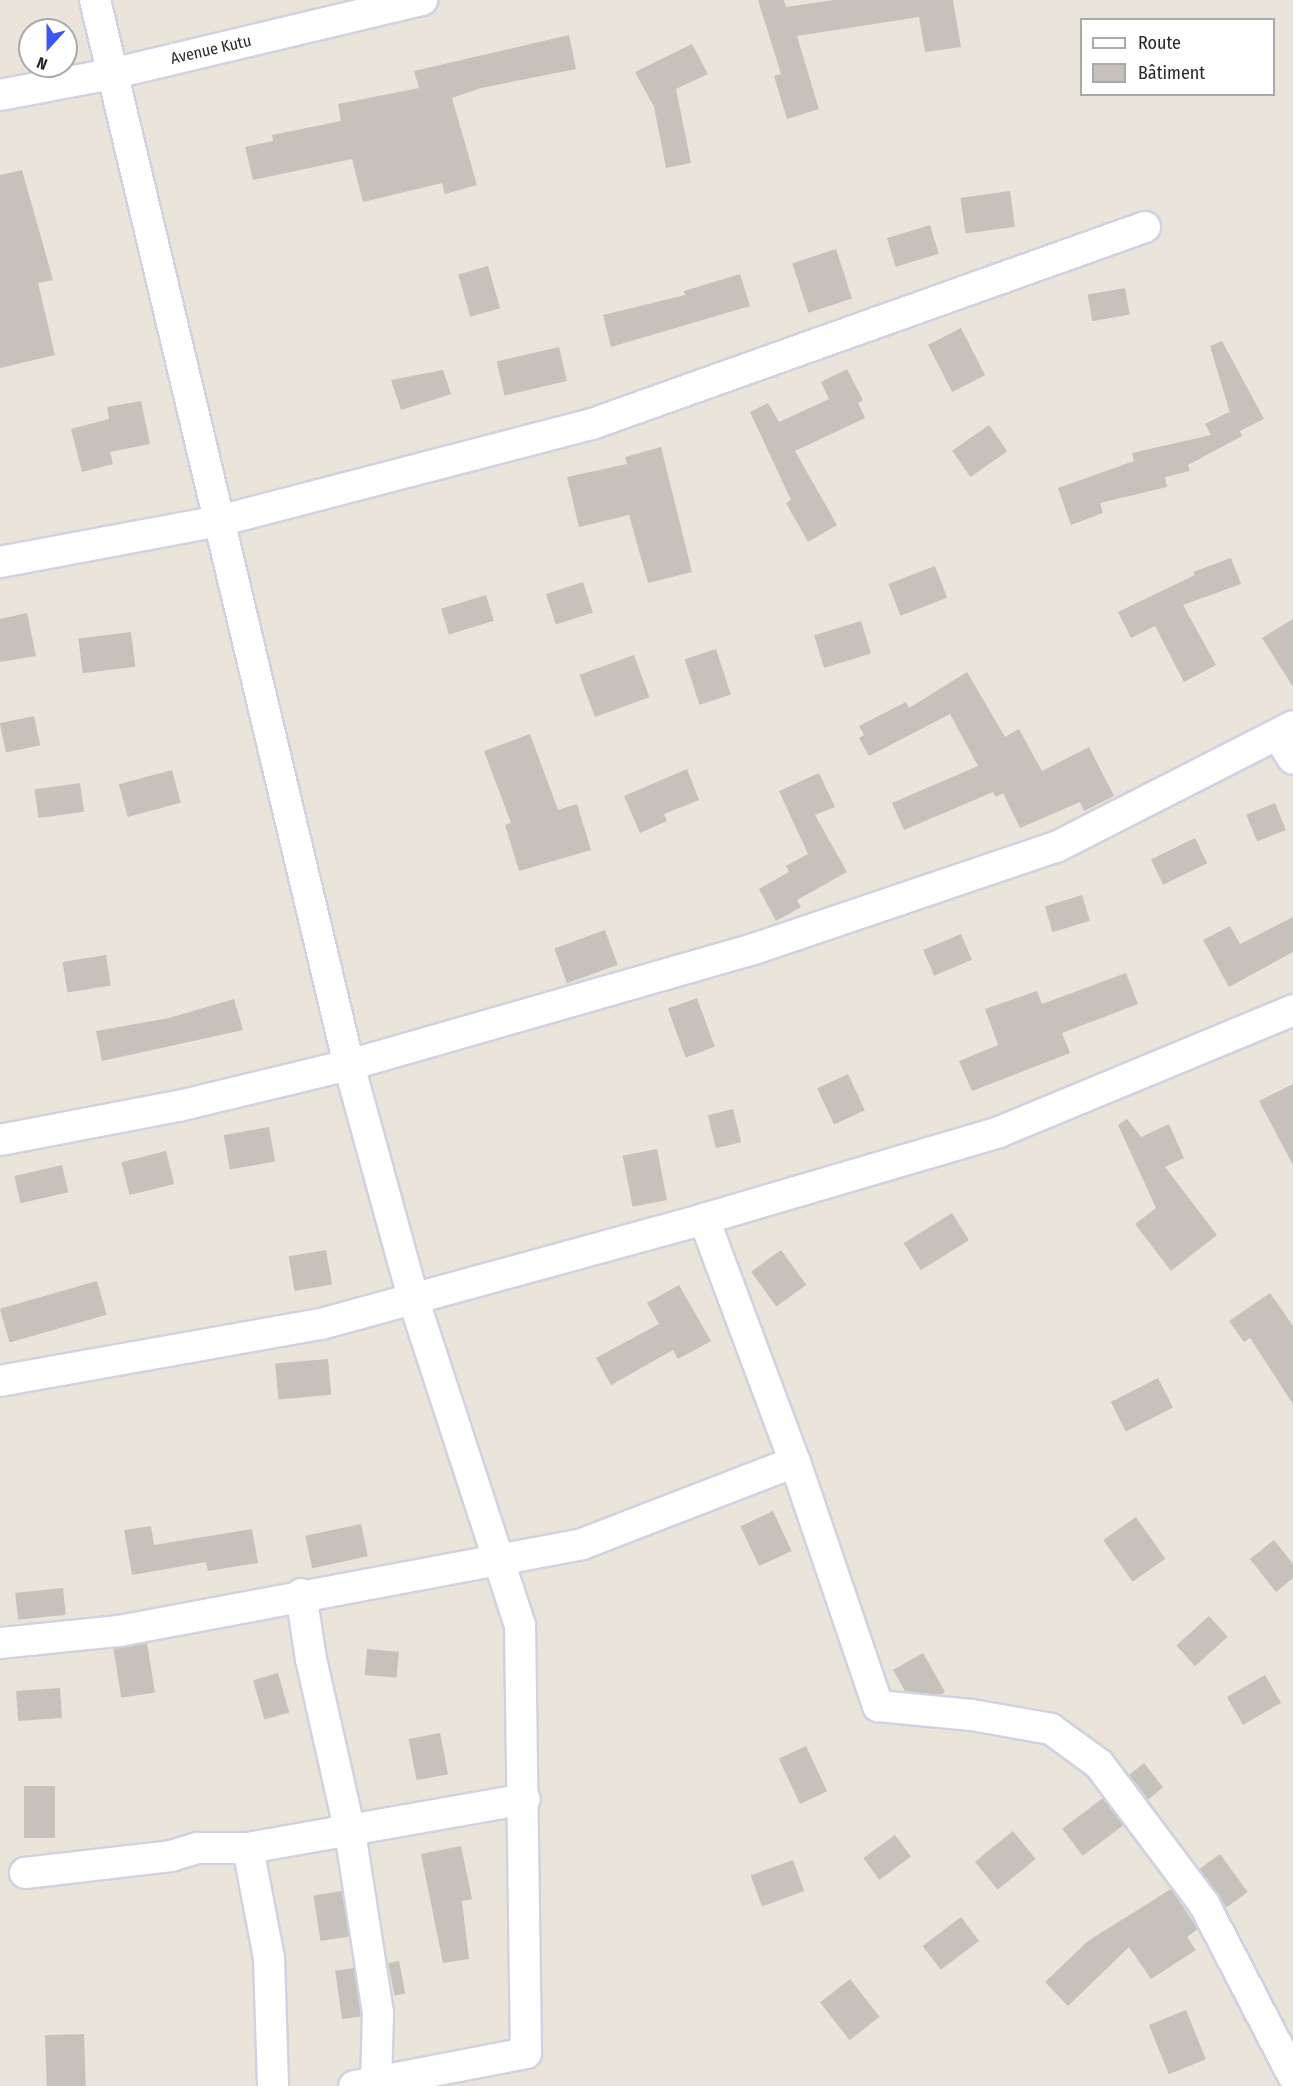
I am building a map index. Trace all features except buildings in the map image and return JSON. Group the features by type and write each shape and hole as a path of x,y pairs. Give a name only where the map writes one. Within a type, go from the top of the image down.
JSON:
{"street":[{"path":"95,0 349,1065 413,1298 496,1559 520,1625 525,1799 526,2053 365,2085 378,2013 350,1832 311,1659 301,1594"},
{"name":"Avenue Kutu","path":"0,95 111,74 422,0"},
{"path":"0,562 219,520 592,424 1145,227"},
{"path":"0,1140 179,1106 349,1065 754,949 1056,847 1288,740"},
{"path":"0,1381 321,1324 704,1219 999,1132 1293,1010"},
{"path":"704,1219 795,1462 878,1706 972,1715 1051,1729 1099,1764 1204,1904 1293,2076"},
{"path":"0,1643 119,1631 301,1594 582,1544 795,1462"},
{"path":"25,1873 171,1856 198,1848 248,1848 350,1832 525,1799"},
{"path":"248,1848 268,1958 273,2086"}]}
